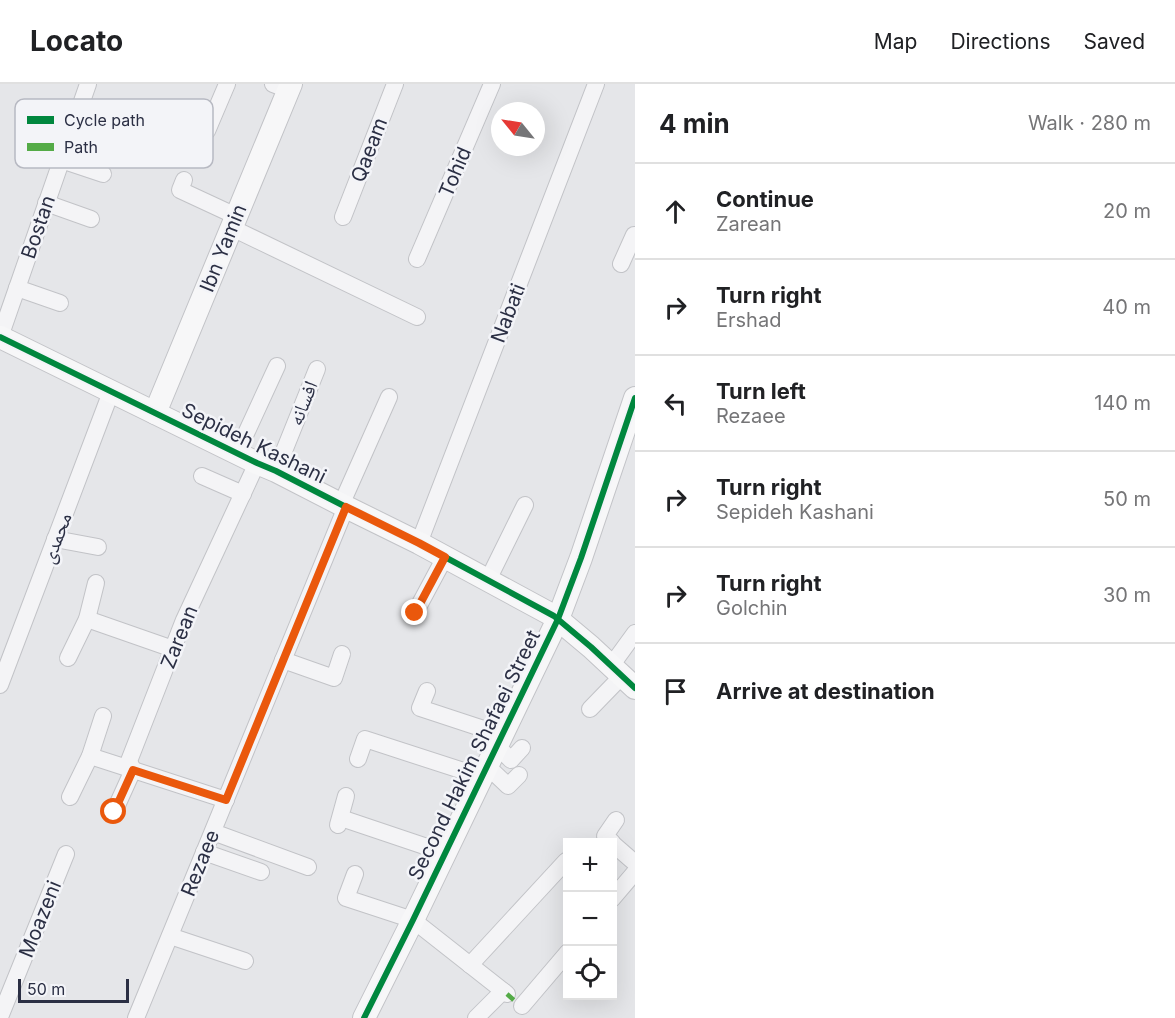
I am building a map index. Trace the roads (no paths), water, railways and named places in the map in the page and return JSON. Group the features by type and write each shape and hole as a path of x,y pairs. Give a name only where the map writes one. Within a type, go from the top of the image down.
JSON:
{"street":[{"name":"Bostan","path":"83,99 88,84"},
{"path":"213,117 227,84"},
{"name":"Qaeam","path":"343,216 395,84"},
{"name":"Tohid","path":"417,259 492,84"},
{"name":"Nabati","path":"419,543 596,84"},
{"name":"Ibn Yamin","path":"155,413 234,222 284,86"},
{"name":"Bostan","path":"0,337 58,168"},
{"path":"85,168 103,174"},
{"path":"184,180 180,190 234,222 417,316"},
{"path":"46,203 91,219"},
{"path":"621,264 634,234"},
{"path":"17,288 60,303"},
{"name":"Sepideh Kashani","path":"0,337 257,462 488,580 558,619 623,677"},
{"path":"257,462 277,366"},
{"name":"افسانه","path":"257,462 317,369"},
{"name":"محمدی","path":"0,684 111,392"},
{"name":"Rezaee","path":"136,1018 389,397"},
{"name":"Second Hakim Shafaei Street","path":"364,1018 558,619 635,398"},
{"name":"Zarean","path":"114,812 133,770 129,761 184,620 257,462"},
{"path":"202,476 243,494"},
{"path":"488,580 525,505"},
{"path":"55,539 98,547"},
{"path":"415,613 445,557"},
{"path":"68,658 87,619 96,583"},
{"path":"87,619 173,649"},
{"path":"590,709 623,677 635,633"},
{"path":"283,660 334,678 342,654"},
{"path":"427,691 420,708 492,756 508,786 519,775"},
{"path":"70,797 90,756 103,716"},
{"path":"358,759 365,739 511,760 522,748"},
{"path":"90,756 226,800"},
{"path":"346,796 340,821 445,853"},
{"path":"607,838 605,836 616,820"},
{"path":"213,831 308,867"},
{"path":"617,847 635,863"},
{"path":"204,852 261,873"},
{"name":"Moazeni","path":"0,1017 66,854"},
{"path":"470,965 563,864"},
{"path":"617,893 635,872"},
{"path":"355,874 346,898 413,920 534,1018"},
{"path":"170,936 245,961"},
{"path":"476,1018 512,998 563,955"}]}
